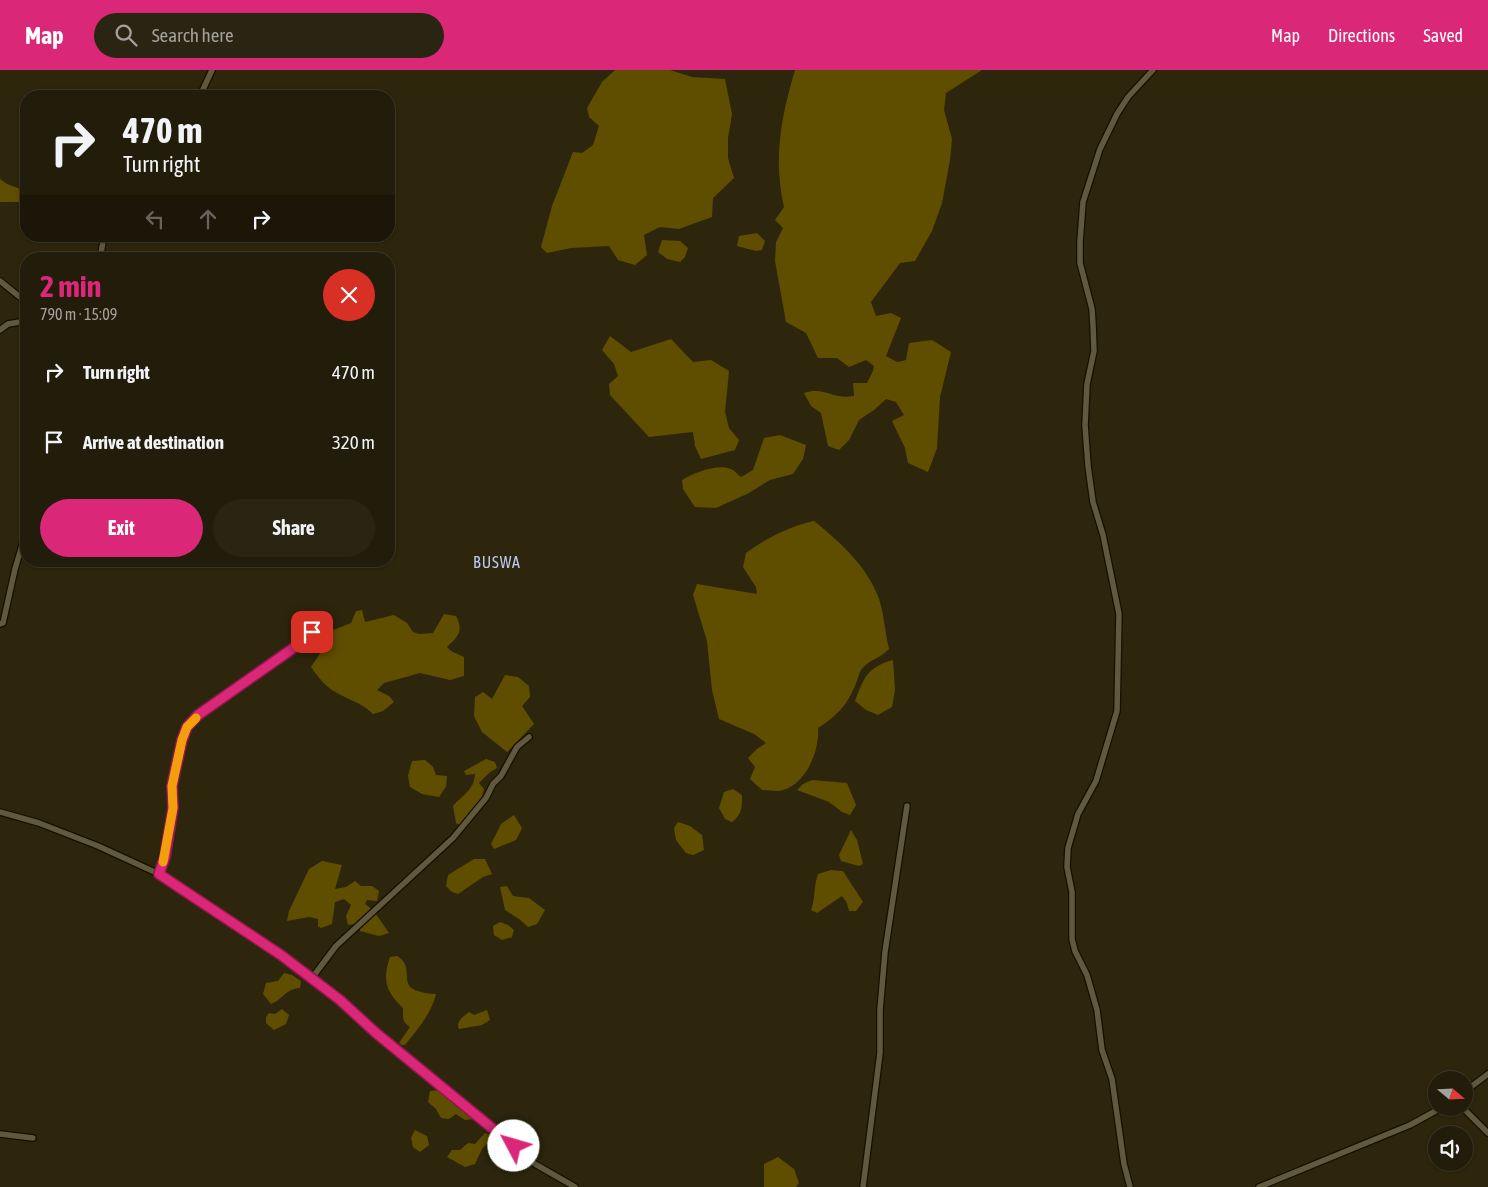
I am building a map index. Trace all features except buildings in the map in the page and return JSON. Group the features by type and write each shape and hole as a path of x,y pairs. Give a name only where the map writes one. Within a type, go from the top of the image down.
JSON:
{"street":[{"path":"203,90 212,70"},
{"path":"1130,1187 1124,1164 1112,1079 1102,1050 1097,1010 1087,975 1075,951 1072,939 1072,892 1068,867 1068,848 1078,814 1096,781 1117,711 1119,614 1104,535 1093,502 1088,466 1085,425 1087,384 1094,352 1092,308 1080,263 1080,242 1083,202 1100,149 1116,114 1128,97 1153,70"},
{"path":"0,281 20,297"},
{"path":"0,330 8,324 20,322"},
{"path":"0,624 4,622 20,552"},
{"path":"159,874 165,857 173,808 172,786 182,740 187,727 198,715 302,642 322,622"},
{"path":"312,978 336,946 354,932 453,838 486,798 493,784 501,776 516,748 529,737"},
{"path":"863,1187 880,1053 880,1010 885,952 907,806"},
{"path":"0,812 39,823 98,846 159,874 248,932 340,1000 384,1039 536,1164 575,1187"},
{"path":"1473,1085 1488,1074"},
{"path":"1259,1187 1410,1125 1428,1115"},
{"path":"1471,1116 1488,1133"},
{"path":"0,1134 33,1138"}],"shaded area":[{"path":"615,70 670,70 692,77 725,79 732,114 728,138 728,158 734,178 713,198 712,217 679,229 660,227 644,235 647,255 635,265 618,260 609,246 571,248 547,253 541,247 552,206 573,152 582,153 593,145 599,126 589,117 587,108 602,82"},
{"path":"795,70 982,70 946,93 944,110 952,139 950,160 942,203 932,231 915,261 900,263 871,302 876,316 891,313 901,318 886,356 897,362 906,360 909,343 932,340 951,352 940,397 937,448 928,472 908,463 905,448 892,421 904,415 896,402 886,399 859,420 849,440 839,450 828,446 821,413 811,406 804,393 818,391 846,397 854,396 853,383 867,383 874,366 866,360 849,367 837,358 818,358 806,333 786,322 775,261 776,242 783,228 775,220 784,207 779,172 780,138 782,121"},
{"path":"0,179 20,189 20,202 0,202"},
{"path":"757,233 765,241 762,250 756,251 737,246 739,236"},
{"path":"662,240 680,241 688,248 685,257 680,262 667,259 658,252"},
{"path":"610,336 631,352 671,339 693,362 711,360 729,371 725,412 729,428 739,440 735,450 701,459 695,446 693,432 649,437 610,395 609,384 618,376 614,364 602,350"},
{"path":"780,435 806,445 803,459 793,474 770,480 747,494 716,508 695,507 683,489 682,480 693,474 720,467 731,469 741,477 753,470 764,438"},
{"path":"814,521 843,546 868,576 881,605 889,649 864,667 844,706 835,716 818,728 817,746 805,774 791,787 783,790 762,790 750,779 755,767 748,758 766,743 754,734 719,719 712,690 707,641 693,595 697,584 757,594 756,587 743,567 746,553 778,534"},
{"path":"362,610 365,622 394,615 407,623 413,632 419,634 433,633 444,614 456,616 460,630 447,647 464,657 464,676 450,680 420,673 384,683 377,690 389,696 394,702 383,711 373,714 364,706 332,690 311,667 321,652 313,642 320,632 336,629 351,623 356,611"},
{"path":"893,660 895,690 892,707 878,715 866,710 855,701 868,674 877,666"},
{"path":"505,675 518,677 529,686 530,697 522,706 534,724 507,752 482,732 474,716 475,697 483,692 492,699"},
{"path":"486,759 495,762 497,768 479,783 484,789 482,797 460,825 456,823 453,806 470,789 475,774 466,775 464,771"},
{"path":"425,760 433,767 436,775 447,776 446,787 439,797 422,794 410,787 408,776 412,761"},
{"path":"812,780 847,783 856,805 850,815 842,812 829,802 797,790 803,784"},
{"path":"733,789 742,795 742,799 740,814 732,822 725,819 719,808 724,792"},
{"path":"514,815 522,828 516,840 494,849 491,844 501,824"},
{"path":"678,822 690,826 702,835 704,850 693,855 686,853 676,840 674,828"},
{"path":"851,830 857,840 863,864 859,866 841,861 839,855"},
{"path":"474,859 485,859 492,874 483,877 458,894 452,892 446,886 448,875"},
{"path":"322,861 342,865 335,889 346,887 355,881 361,886 372,886 379,891 377,901 367,900 365,904 373,910 389,933 379,936 360,931 360,923 348,925 346,916 351,905 344,899 335,902 332,924 321,928 318,926 318,919 309,917 287,921 289,911 309,869"},
{"path":"831,870 843,871 863,902 856,911 849,911 847,903 842,896 817,913 811,910 818,874"},
{"path":"507,886 513,896 529,898 545,910 537,924 528,927 505,910 500,887"},
{"path":"500,922 514,930 512,937 502,940 494,935 493,926"},
{"path":"397,956 406,967 407,979 413,989 436,994 427,1015 405,1045 399,1043 410,1027 404,1021 403,1008 389,991 386,979 390,957"},
{"path":"284,973 292,975 301,981 300,988 291,990 271,1004 263,994 266,983 278,981"},
{"path":"282,1009 289,1015 286,1024 274,1030 266,1023 266,1017 269,1013 275,1014"},
{"path":"487,1010 490,1020 482,1025 459,1029 459,1022 469,1012 474,1015"},
{"path":"441,1090 473,1119 465,1120 456,1114 449,1119 441,1118 436,1109 428,1102 430,1091"},
{"path":"415,1130 427,1136 429,1145 420,1152 413,1147 411,1138"},
{"path":"485,1133 494,1136 482,1149 475,1164 465,1167 447,1157 452,1150 460,1150 468,1143 475,1144"},
{"path":"778,1157 794,1169 799,1183 796,1187 764,1187 764,1164"}],"slow traffic":[{"path":"163,862 173,808 172,786 176,777 182,740 187,727 196,718"}],"district":[{"name":"BUSWA","path":"497,562"}],"route":[{"path":"312,632 302,642 198,715 187,727 182,740 176,777 172,786 173,808 165,857 159,874 248,932 340,1000 376,1033 514,1146"}]}
